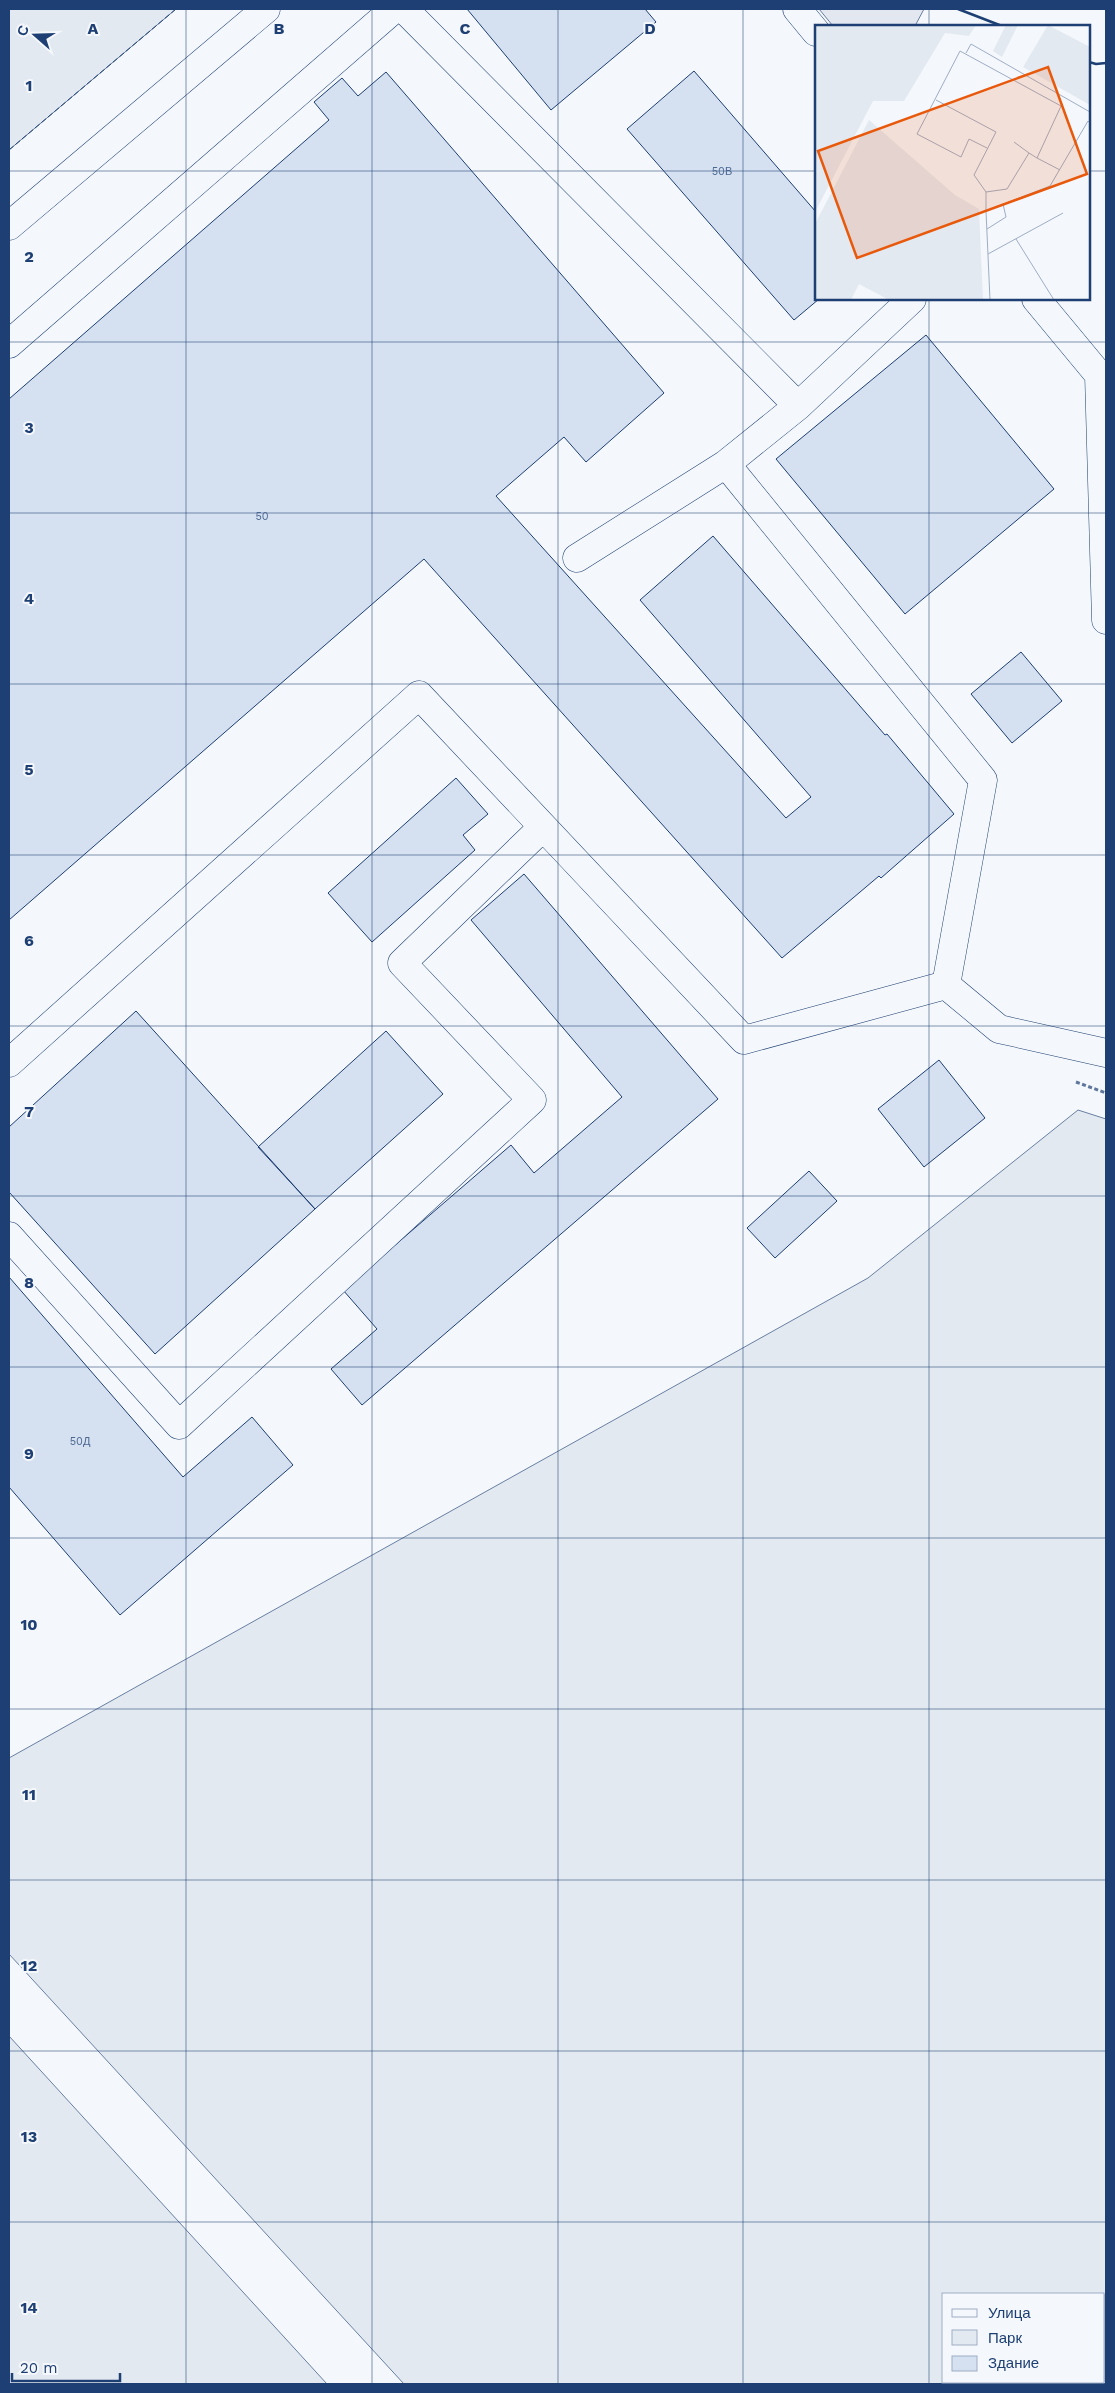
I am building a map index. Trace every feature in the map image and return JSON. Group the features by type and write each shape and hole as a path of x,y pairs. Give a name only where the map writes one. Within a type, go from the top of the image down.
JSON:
{"street":[{"path":"9,226 266,9"},
{"path":"9,344 394,9"},
{"path":"404,9 798,406"},
{"path":"797,9 815,31"},
{"path":"576,558 726,464 798,406 911,300"},
{"path":"1037,300 1099,374 1106,620"},
{"path":"726,464 983,780 946,985"},
{"path":"9,1062 419,695 744,1040 946,985"},
{"path":"9,1236 179,1425 532,1100 402,963 543,827"},
{"path":"946,985 999,1029 1106,1053"}],"path":[{"path":"1076,1082 1106,1092"}],"green space":[{"path":"9,9 176,9 9,150"},
{"path":"1078,1110 1106,1119 1106,2384 404,2384 9,1954 9,1758 868,1278"},
{"path":"9,2036 327,2384 9,2384"}],"shaded area":[{"path":"819,9 924,9 916,25 832,25"}],"building":[{"path":"467,9 645,9 656,22 551,110"},
{"path":"694,71 815,211 815,300 818,300 794,320 627,129"},
{"path":"386,72 664,393 586,462 564,437 496,496 786,818 811,797 640,600 713,536 885,735 887,734 954,814 881,878 879,876 782,958 424,559 9,920 9,399 329,120 314,102 342,78 358,96"},
{"path":"926,335 1054,489 905,614 776,459"},
{"path":"1021,652 1062,701 1012,743 971,694"},
{"path":"456,778 488,814 463,835 475,850 372,942 328,893"},
{"path":"524,874 718,1099 362,1405 331,1369 377,1329 343,1290 511,1145 534,1173 622,1097 471,920"},
{"path":"136,1011 315,1209 155,1354 9,1192 9,1127"},
{"path":"386,1031 443,1094 315,1209 258,1147"},
{"path":"939,1060 985,1118 924,1167 878,1109"},
{"path":"809,1171 837,1201 775,1258 747,1228"},
{"path":"9,1277 183,1477 252,1417 293,1465 120,1615 9,1487"}],"fence":[{"path":"9,150 176,9"}],"wall":[{"path":"958,9 999,25"},
{"path":"1090,62 1106,63"}]}
